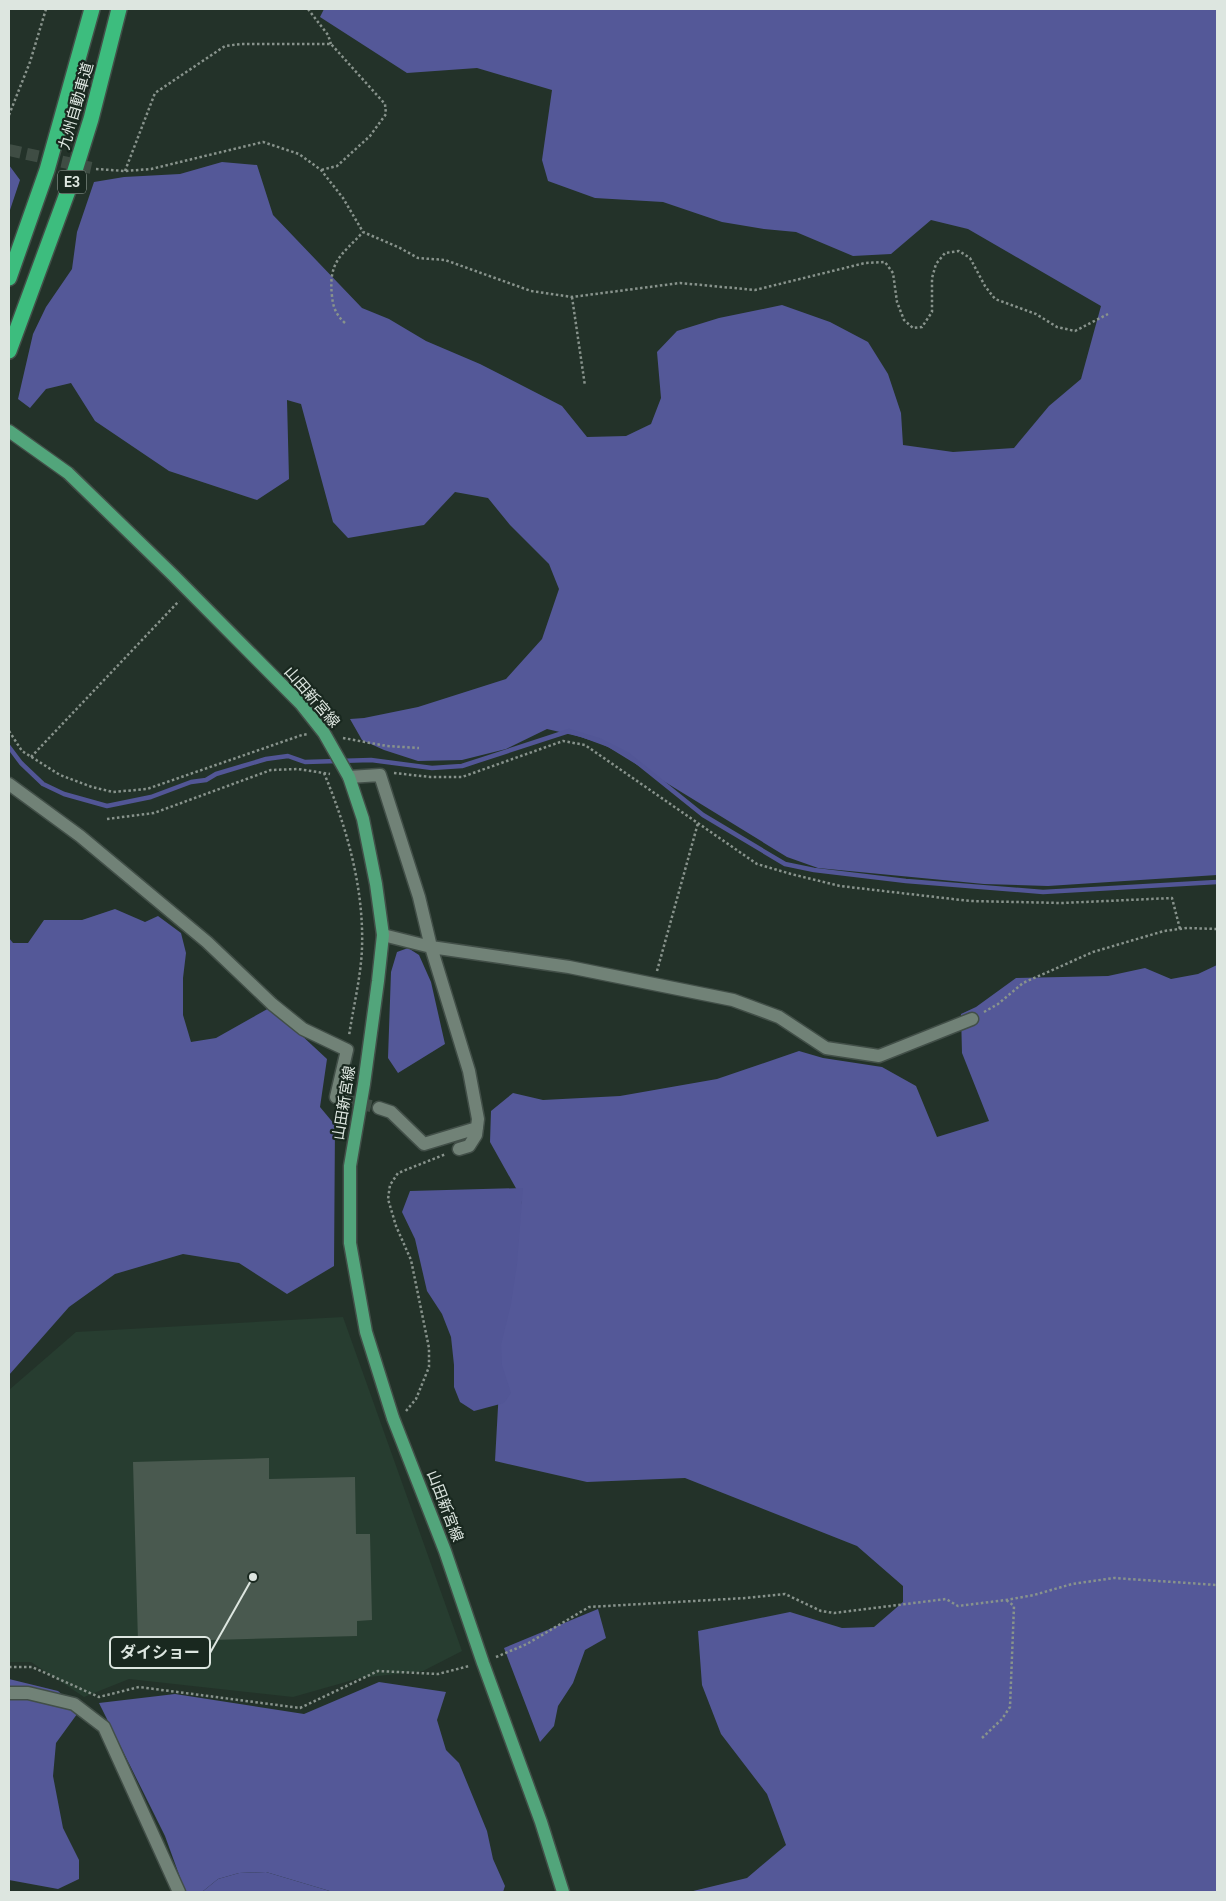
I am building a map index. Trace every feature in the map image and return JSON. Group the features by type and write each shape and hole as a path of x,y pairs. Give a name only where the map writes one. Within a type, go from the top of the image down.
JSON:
{"highway":[{"name":"九州自動車道","path":"9,278 48,170 92,9"},
{"name":"九州自動車道","path":"9,351 72,180 91,119 119,9"}],"main road":[{"name":"山田新宮線","path":"9,432 68,473 301,704 324,733 349,777 364,819 383,934 364,1084 350,1166 350,1243 366,1332 393,1418 446,1550 483,1662 541,1822 563,1892"}],"street":[{"path":"349,777 380,775 419,897 431,947 469,1071 478,1119 476,1135 469,1146 460,1149"},
{"path":"9,784 80,836 208,942 272,1004 303,1029 347,1050 336,1097 342,1099"},
{"path":"383,934 431,947 569,967 733,1000 779,1017 826,1048 879,1056 972,1019"},
{"path":"379,1108 391,1112 424,1144 477,1128"},
{"path":"9,1693 28,1693 74,1704 104,1727 179,1892"}],"path":[{"path":"9,115 30,62 46,9"},
{"path":"308,9 328,34 331,44 385,104 386,114 370,136 337,166 321,170"},
{"path":"126,171 155,93 225,46 241,44 331,44"},
{"path":"96,169 126,171 151,169 263,142 299,154 321,170 343,198 363,232 418,258 446,260 532,291 572,297 680,283 755,290 865,264 885,262 893,272 897,302 904,320 913,328 922,327 932,312 932,278 936,264 945,253 959,251 970,258 994,299 1036,314 1057,327 1075,331 1108,314"},
{"path":"345,323 337,315 330,281 333,268 339,256 363,232"},
{"path":"572,297 585,386"},
{"path":"31,757 189,591"},
{"path":"9,731 22,751 60,775 92,787 114,792 147,789 302,735 324,733 386,746 418,748"},
{"path":"380,775 393,772 430,777 462,777 563,741 585,745 757,864 840,886 970,901 1062,903 1172,898 1180,929"},
{"path":"107,819 131,818 154,813 271,770 298,769 349,777"},
{"path":"324,772 340,810 349,845 358,884 361,919 362,949 347,1050"},
{"path":"654,984 698,823"},
{"path":"972,1019 998,1004 1023,983 1093,952 1164,931 1217,929"},
{"path":"393,1418 406,1410 416,1399 430,1367 429,1348 411,1260 396,1226 388,1199 390,1185 398,1173 460,1149"},
{"path":"9,1667 32,1667 99,1697 140,1687 300,1708 378,1671 438,1674 483,1662 527,1644 588,1608 785,1594 821,1611 834,1613 946,1599 958,1606 1034,1595 1072,1584 1114,1578 1217,1586"},
{"path":"982,1738 1002,1719 1010,1707 1014,1606 1006,1600"}],"shaded area":[{"path":"324,9 1217,9 1217,875 1048,886 984,884 818,868 787,857 608,747 581,737 547,729 506,749 462,760 418,761 384,750 362,740 350,719 418,707 506,679 542,639 559,589 549,564 510,525 488,498 455,492 424,525 348,538 333,522 301,404 287,400 289,479 257,500 169,471 95,421 71,383 46,389 30,408 18,399 33,334 46,307 72,269 77,232 94,182 124,177 180,174 222,162 257,165 273,215 362,308 389,319 426,341 480,364 562,406 587,437 626,436 651,424 661,398 657,352 677,331 719,318 782,305 830,322 868,342 888,374 901,413 903,445 953,452 1014,448 1049,406 1081,379 1101,306 968,229 931,220 891,254 853,256 796,232 722,222 663,202 595,198 548,181 542,160 552,90 477,68 407,73 320,17"},
{"path":"9,165 20,180 9,213"},
{"path":"115,909 145,922 158,916 181,933 186,953 183,978 183,1015 191,1042 216,1038 271,1007 327,1059 320,1107 335,1125 334,1266 287,1294 239,1263 183,1254 115,1274 69,1307 9,1375 9,938 13,943 28,943 44,920 82,920"},
{"path":"408,948 419,955 431,982 445,1044 398,1073 388,1058 391,972 397,952"},
{"path":"1217,965 1217,1892 689,1892 747,1878 786,1845 767,1794 721,1734 702,1685 698,1631 790,1612 842,1628 874,1627 903,1602 903,1586 857,1546 685,1478 587,1482 495,1461 499,1389 488,1307 510,1263 522,1199 490,1142 491,1111 513,1093 543,1100 620,1096 717,1079 799,1051 823,1058 882,1067 916,1086 937,1137 989,1121 962,1053 961,1014 976,1007 1016,978 1108,976 1145,968 1171,979 1198,974"},
{"path":"523,1188 517,1264 511,1304 501,1345 502,1365 511,1393 504,1403 474,1411 460,1402 454,1387 451,1337 442,1314 427,1291 415,1239 402,1212 410,1191"},
{"path":"343,1317 462,1651 423,1671 360,1678 293,1697 129,1679 84,1697 31,1662 9,1662 9,1390 76,1332"},
{"path":"598,1609 606,1638 585,1650 573,1683 558,1706 554,1726 540,1742 504,1648"},
{"path":"9,1679 58,1691 80,1710 56,1743 53,1776 63,1828 79,1860 79,1879 58,1889 9,1880"},
{"path":"379,1682 446,1692 437,1720 446,1750 459,1763 487,1831 493,1859 505,1886 503,1892 333,1892 266,1872 239,1873 218,1879 202,1892 185,1891 165,1836 99,1703 175,1694 304,1714"},
{"path":"266,1872 333,1892 202,1892 218,1879 239,1873"}],"building":[{"path":"269,1458 269,1479 355,1477 356,1534 370,1534 372,1620 357,1621 357,1636 138,1642 133,1462"}],"waterway":[{"path":"9,747 21,763 43,784 64,794 107,806 151,797 191,782 206,780 216,774 266,759 288,756 305,762 371,760 432,768 462,766 569,731 601,741 627,754 703,815 785,864 814,870 906,881 1043,892 1217,882"}],"tunnel":[{"path":"9,150 96,169"},
{"path":"342,1099 379,1108"}],"place":[{"name":"ダイショー","path":"253,1577"}]}
